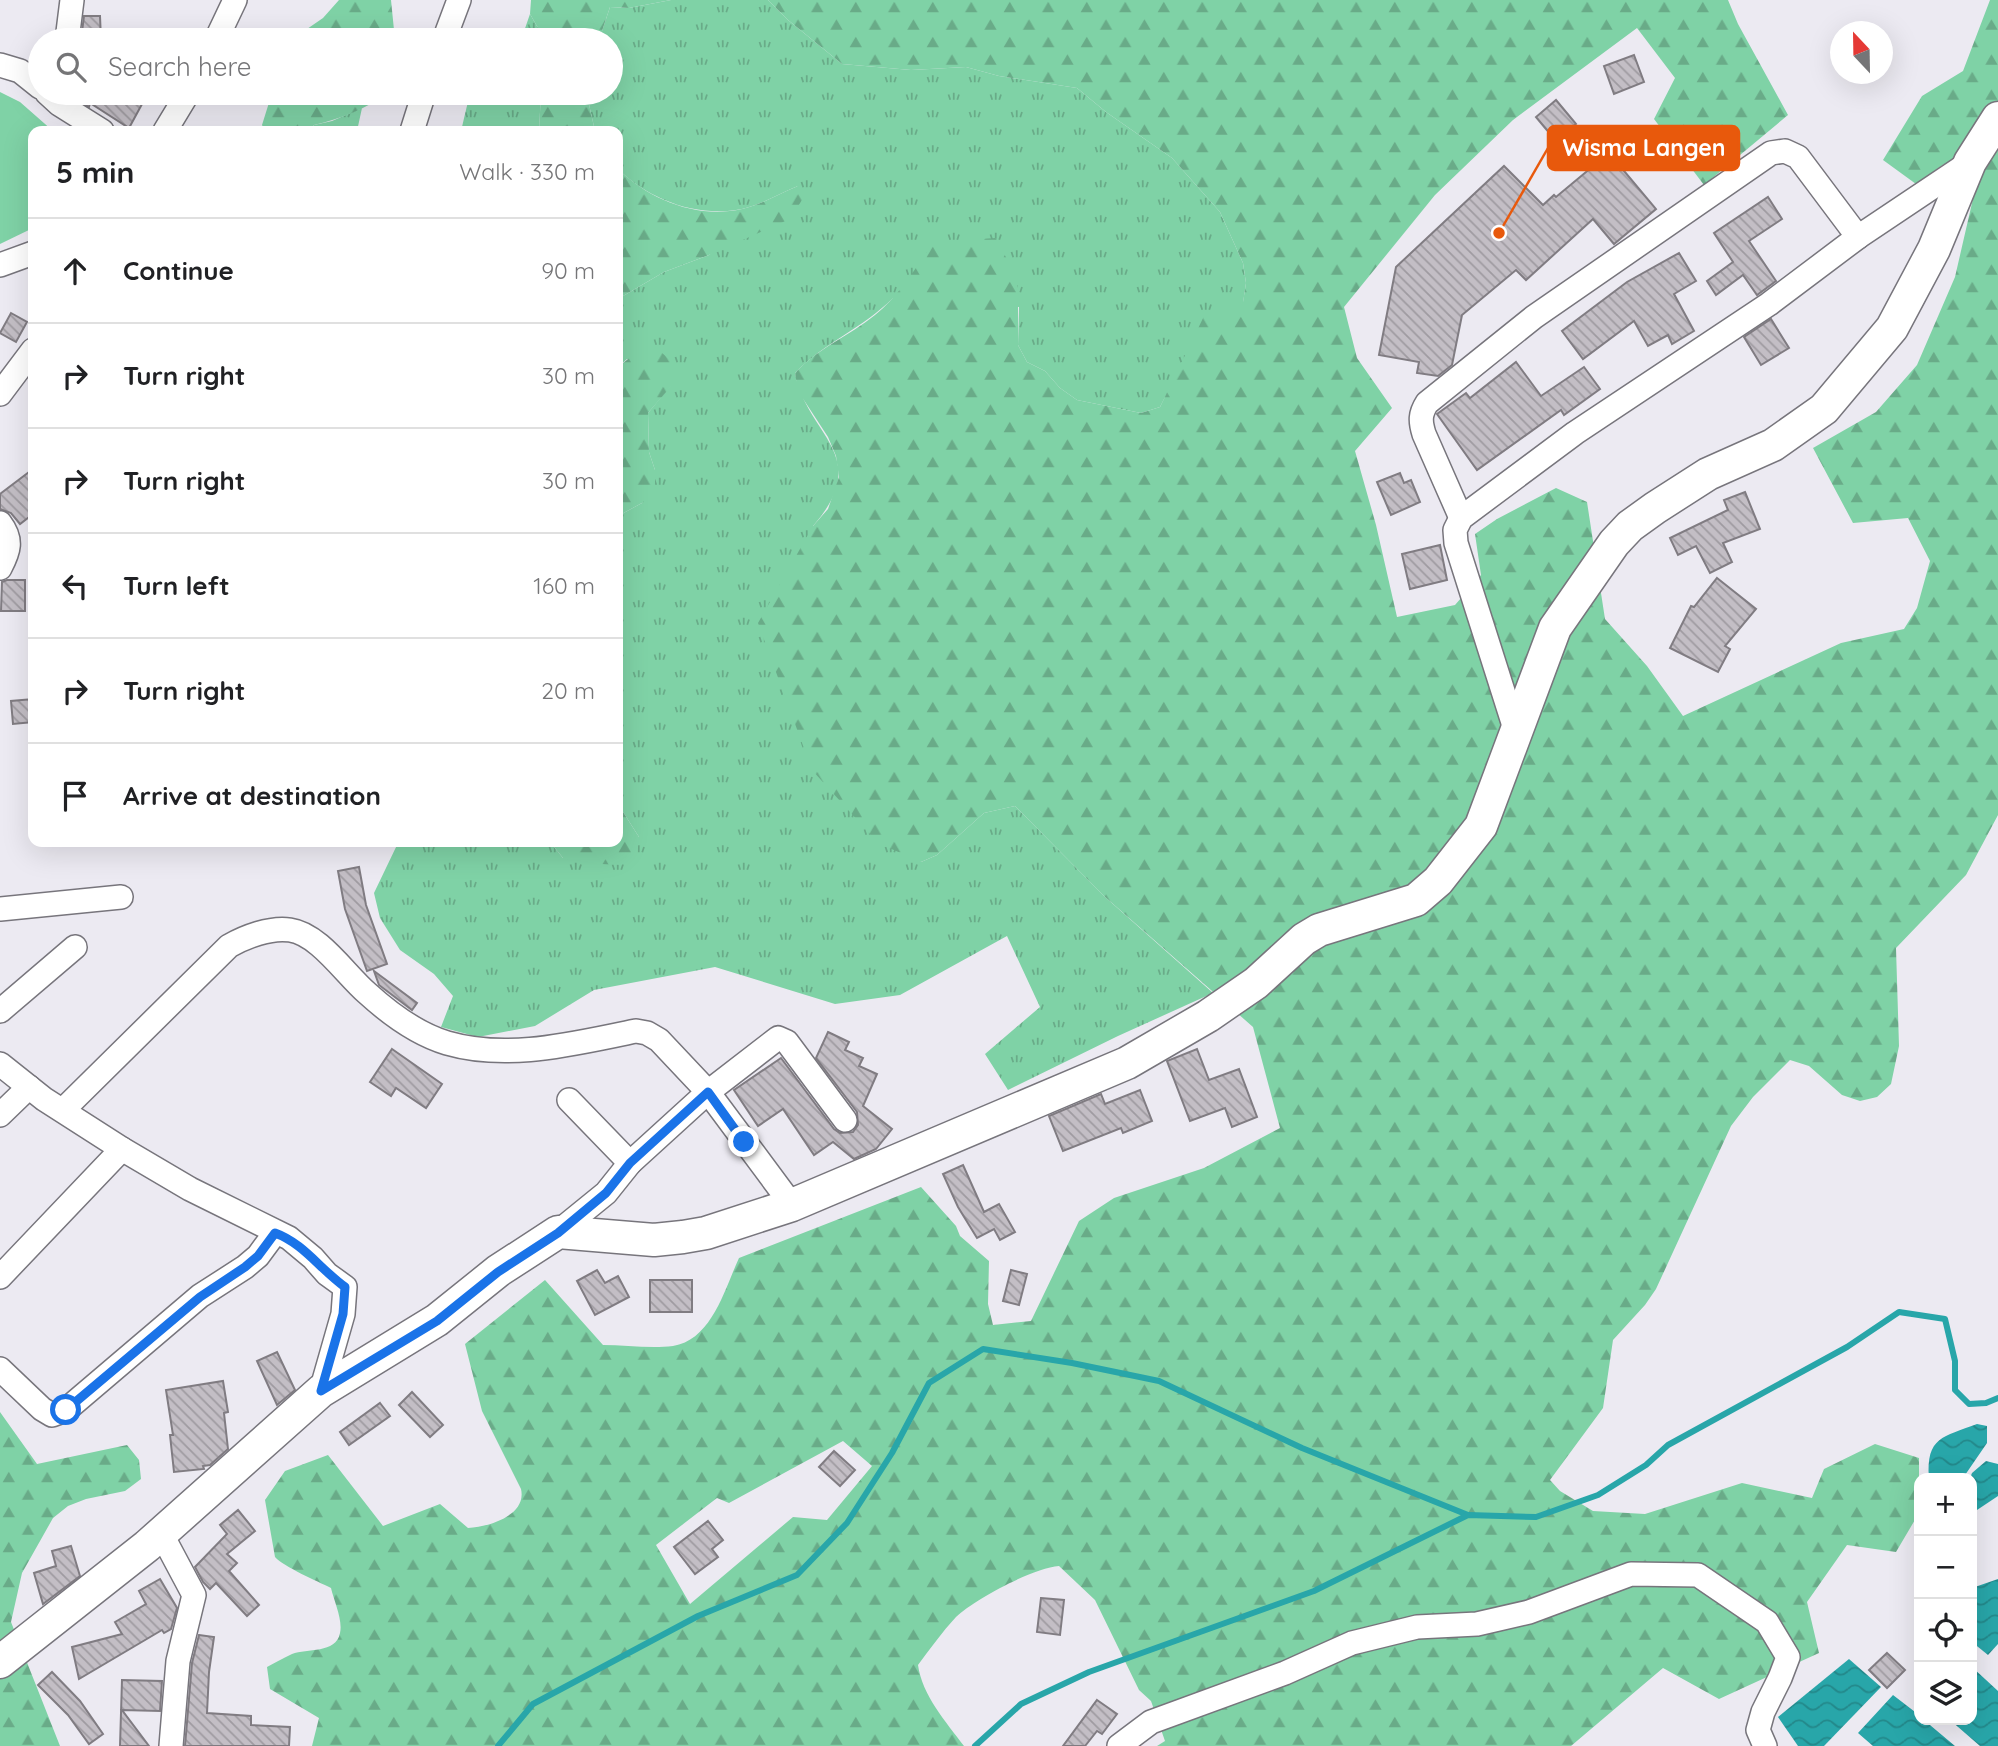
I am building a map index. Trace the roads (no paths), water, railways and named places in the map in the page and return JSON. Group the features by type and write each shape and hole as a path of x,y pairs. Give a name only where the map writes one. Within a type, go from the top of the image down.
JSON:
{"street":[{"path":"68,28 72,0"},
{"path":"222,28 235,0"},
{"path":"448,28 459,0"},
{"path":"0,65 20,71 28,77"},
{"path":"66,105 95,126"},
{"path":"168,126 181,105"},
{"path":"414,126 420,105"},
{"path":"558,1233 654,1240 683,1237 706,1233 792,1205 1127,1063 1208,1016 1256,983 1304,939 1319,930 1416,900 1438,881 1481,826 1555,628 1614,543 1638,520 1708,474 1773,445 1824,409 1892,328 1934,249 1970,162 1998,118"},
{"path":"1461,517 1424,434 1422,412 1427,403 1534,317 1771,153 1785,151 1798,157 1858,237"},
{"path":"1516,732 1456,543 1455,530 1461,517 1575,433 1769,303 1858,237 1970,162"},
{"path":"0,265 28,255"},
{"path":"0,394 28,358"},
{"path":"0,523 9,538 9,546 0,568"},
{"path":"0,909 121,897"},
{"path":"63,1110 229,946 239,940 275,930 290,930 302,933 321,947 366,992 408,1025 444,1042 463,1047 512,1051 636,1031 647,1033 659,1040 708,1092 792,1205"},
{"path":"0,1011 75,947"},
{"path":"0,1662 161,1533 321,1391 437,1321 498,1272 558,1233 606,1193 630,1163 708,1092 778,1038 787,1042 845,1120"},
{"path":"0,1064 29,1087 122,1149 190,1189 289,1238 345,1287 343,1314 321,1391"},
{"path":"0,1115 29,1087"},
{"path":"569,1100 630,1163"},
{"path":"0,1277 122,1149"},
{"path":"0,1369 41,1409 52,1415 66,1410 200,1297 258,1256 275,1233"},
{"path":"161,1533 194,1595 178,1661 171,1746"},
{"path":"1119,1746 1152,1722 1285,1673 1352,1643 1417,1627 1477,1624 1529,1612 1631,1574 1698,1575 1767,1622 1788,1657 1763,1712 1758,1730 1765,1746"}],"water":[{"path":"1977,1424 1987,1426 1987,1443 1966,1473 1929,1473 1930,1454 1939,1440"},
{"path":"1986,1461 1998,1464 1998,1496 1977,1510 1977,1473 1972,1473"},
{"path":"1998,1579 1998,1644 1988,1655 1977,1646 1977,1586"},
{"path":"1849,1659 1881,1687 1824,1746 1798,1746 1778,1717"},
{"path":"1977,1672 1998,1691 1998,1746 1980,1746 1956,1725 1977,1725"},
{"path":"1893,1695 1914,1711 1914,1725 1930,1725 1955,1746 1873,1746 1858,1733"}],"waterway":[{"path":"975,1746 1021,1704 1089,1672 1314,1591 1468,1515 1536,1517 1598,1495 1646,1465 1668,1445 1847,1347 1899,1312 1945,1319 1955,1361 1955,1390 1969,1404 1986,1403 1998,1398"},
{"path":"498,1746 533,1704 698,1616 797,1575 847,1523 892,1453 929,1383 983,1349 1072,1363 1159,1381 1302,1448 1468,1515"}],"place":[{"name":"Wisma Langen","path":"1499,233"}]}
